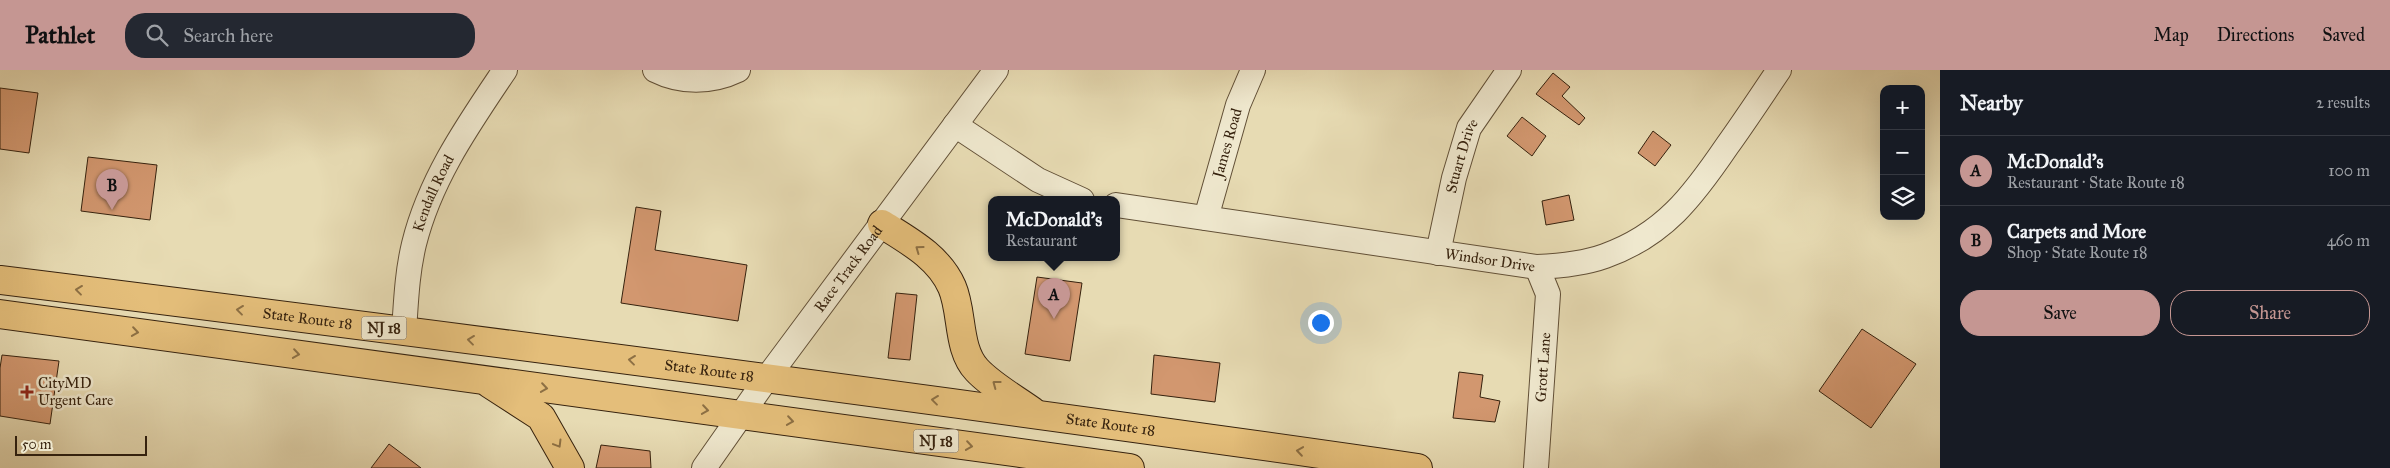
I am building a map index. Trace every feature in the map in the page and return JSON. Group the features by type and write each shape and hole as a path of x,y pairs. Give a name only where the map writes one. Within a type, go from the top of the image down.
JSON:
{"highway":[{"path":"882,224 922,250 940,266 952,287 960,313 965,347 976,369 1035,413"},
{"name":"State Route 18","path":"0,280 1035,413 1418,468"},
{"name":"NJ 18","path":"0,314 1130,468"},
{"path":"483,379 541,417 570,468"}],"street":[{"name":"Kendall Road","path":"404,331 408,280 414,244 425,209 439,176 462,135 505,70"},
{"path":"655,70 666,76 689,80 709,79 738,70"},
{"name":"Race Track Road","path":"704,468 767,378 996,70"},
{"name":"James Road","path":"1206,218 1238,105 1253,70"},
{"name":"Stuart Drive","path":"1438,253 1456,170 1469,128 1509,70"},
{"name":"Windsor Drive","path":"1120,206 1537,267 1564,265 1604,256 1623,249 1658,228 1674,215 1699,188 1779,70"},
{"path":"955,125 1038,180 1073,196"},
{"name":"Grott Lane","path":"1536,468 1548,294 1537,267"}],"building":[{"path":"1553,73 1570,87 1562,96 1585,118 1579,125 1536,94"},
{"path":"0,88 38,93 29,153 0,149"},
{"path":"1522,117 1546,136 1532,156 1507,136"},
{"path":"1653,131 1671,145 1655,166 1638,153"},
{"path":"88,157 157,165 150,220 81,211"},
{"path":"1569,195 1574,220 1546,225 1542,201"},
{"path":"636,207 661,211 655,250 747,265 738,321 621,303"},
{"path":"1037,277 1082,283 1070,361 1025,354"},
{"path":"896,293 917,295 910,360 888,358"},
{"path":"1862,329 1916,364 1871,428 1819,391"},
{"name":"CityMD Urgent Care","path":"2,355 59,361 50,424 0,416 0,368"},
{"path":"1154,355 1220,363 1215,402 1151,394"},
{"path":"1459,372 1483,375 1480,397 1500,401 1495,422 1453,418"},
{"path":"389,444 421,468 371,468"},
{"path":"601,445 650,451 651,468 596,468"}],"place":[{"name":"Carpets and More","path":"112,210"},
{"name":"McDonald's","path":"1054,319"},
{"name":"CityMD Urgent Care","path":"27,392"}]}
